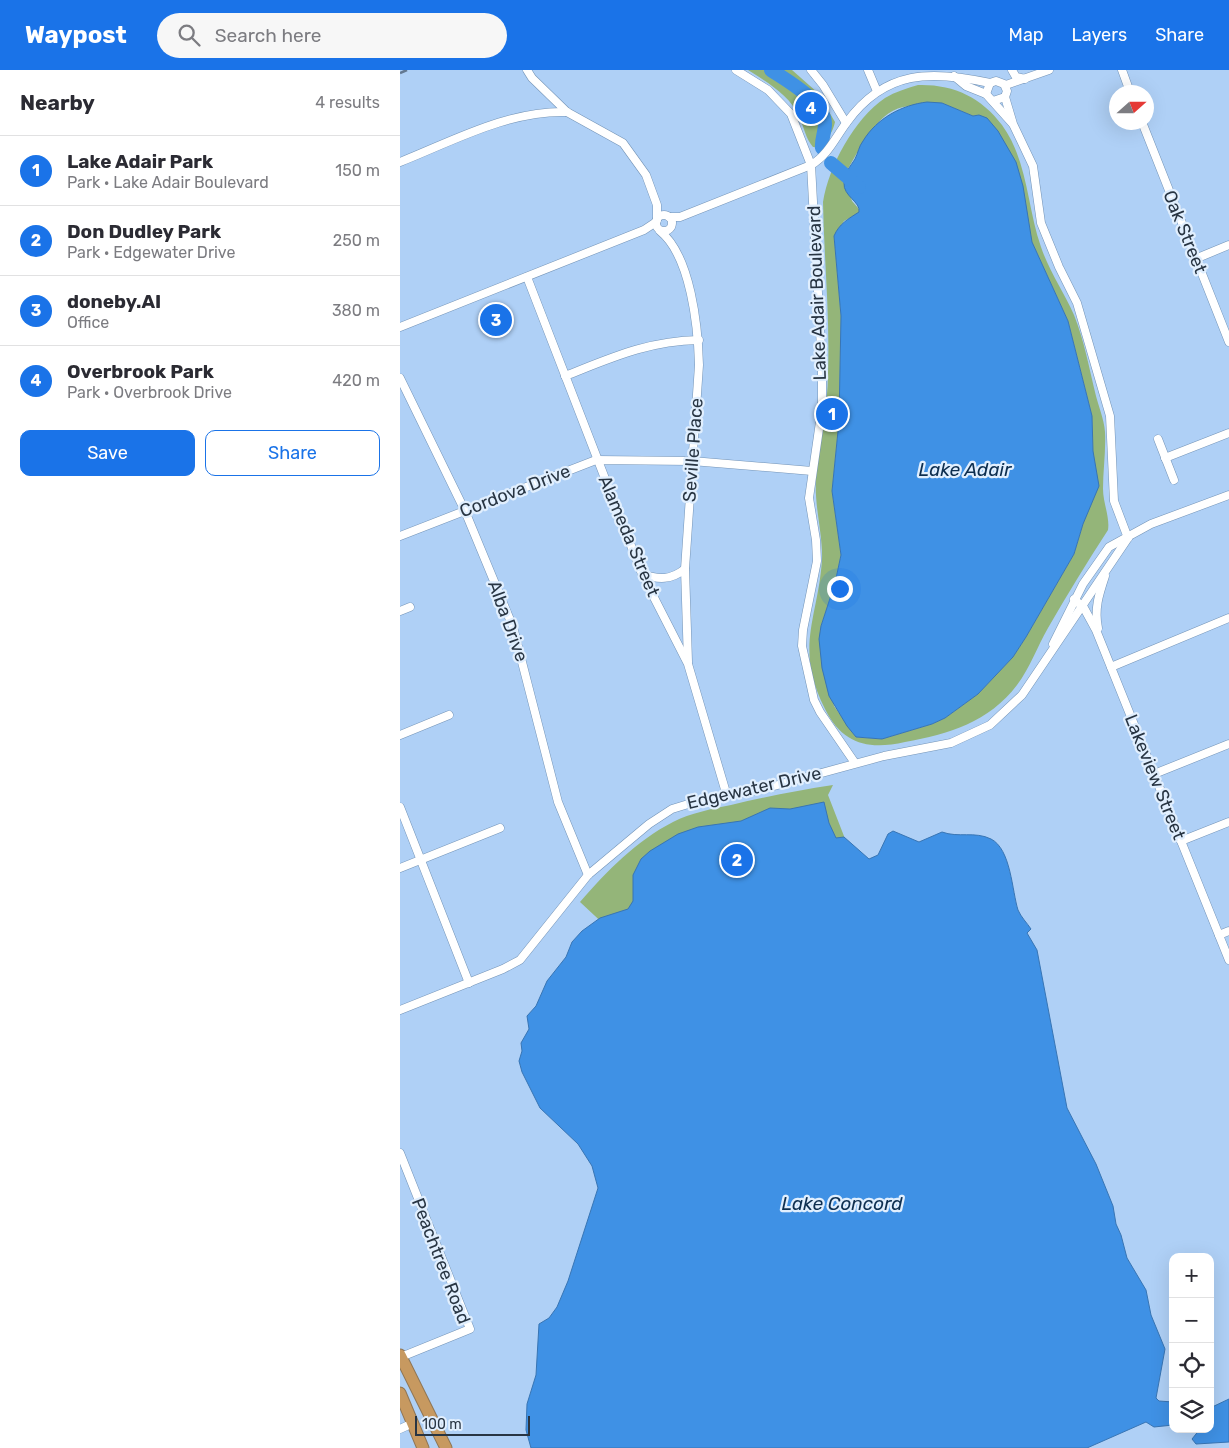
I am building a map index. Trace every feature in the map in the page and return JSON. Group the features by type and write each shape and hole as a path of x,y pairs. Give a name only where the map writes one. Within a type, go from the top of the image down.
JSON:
{"highway":[{"path":"401,1356 446,1448"},
{"path":"400,1393 423,1448"}],"street":[{"path":"527,70 538,84 567,112 623,143 646,175 657,205 658,225 666,232 680,217"},
{"name":"Lake Adair Boulevard","path":"736,70 768,90 791,114 810,166 822,367 822,408 809,498 816,540 817,561 803,630 803,659 810,688 820,712 855,763"},
{"path":"811,70 823,85 846,123"},
{"path":"868,70 876,89"},
{"path":"1011,70 1022,81"},
{"path":"993,102 1004,88 1010,77 1011,70"},
{"path":"400,327 658,225 663,215 680,217 810,166 821,159 861,102 876,89 896,79 922,71 954,76 968,76 1004,88 1049,70"},
{"path":"1122,70 1127,85"},
{"path":"954,76 966,86 986,94 1013,124"},
{"path":"986,94 990,83"},
{"path":"1004,88 1013,124 1033,166 1041,223 1058,267 1077,303 1110,416 1112,431 1112,483 1115,506 1128,538"},
{"path":"400,162 518,116 567,112"},
{"name":"Oak Street","path":"1145,130 1229,342"},
{"path":"657,205 669,216 672,226"},
{"name":"Seville Place","path":"658,225 671,241 694,301 699,340 686,570 688,664"},
{"name":"Seville Place","path":"671,241 672,226"},
{"path":"1195,259 1229,245"},
{"name":"Alameda Street","path":"527,278 596,460 642,574 688,664 727,796"},
{"path":"565,376 635,349 658,343 699,340"},
{"name":"Alba Drive","path":"400,378 465,511 514,627 558,802 588,875"},
{"path":"1165,458 1229,433"},
{"path":"1158,439 1174,480"},
{"name":"Cordova Drive","path":"400,536 596,460 692,461 812,471"},
{"name":"Edgewater Drive","path":"1050,652 1074,600 1104,552 1151,524 1229,495"},
{"name":"Edgewater Drive","path":"400,1010 504,970 520,960 588,875 665,813 686,804 763,789 855,763 952,742 983,729 1017,701 1128,538"},
{"path":"1100,640 1096,617 1098,596 1109,564"},
{"path":"642,574 655,579 666,579 677,576 686,570"},
{"path":"1074,600 1082,605"},
{"name":"Lakeview Street","path":"1082,605 1100,640 1229,960"},
{"path":"400,611 410,607"},
{"path":"1111,667 1229,618"},
{"path":"400,735 449,715"},
{"path":"1154,774 1229,744"},
{"path":"400,807 470,983"},
{"path":"1181,841 1229,822"},
{"path":"400,868 500,828"},
{"path":"1219,935 1229,931"},
{"name":"Peachtree Road","path":"400,1153 470,1329 401,1356"},
{"path":"400,1429 412,1424"}],"green space":[{"path":"748,70 792,70 818,93 835,122 830,135 824,143 813,147 796,110 778,90"},
{"path":"918,85 943,87 965,94 994,115 1011,139 1022,169 1041,247 1078,324 1103,422 1105,439 1103,489 1108,530 1044,635 1026,672 1006,698 981,717 952,730 921,739 892,744 869,745 849,737 832,721 816,688 809,651 822,560 816,499 816,478 827,399 828,373 823,202 837,159 863,118 885,98","holes":["942,103 973,116 979,115 1027,220 1032,242 1068,321 1092,416 1093,451 1083,524 1074,554 1026,637 1013,657 978,694 945,718 932,724 882,739 856,737 834,706 821,626 835,583 841,555 832,491 839,421 841,316 834,236 844,221 859,213 859,209 852,201 845,174 868,135 884,117 893,111 903,107"]},
{"path":"833,785 828,795 863,885 609,929 580,902 634,847 673,822 709,810"}],"water":[{"name":"Lake Adair","path":"927,102 942,103 973,116 979,115 987,118 998,131 1016,162 1023,186 1032,242 1068,321 1092,416 1093,451 1099,486 1083,524 1074,554 1026,637 1013,657 978,694 945,718 932,724 882,739 856,737 829,696 822,668 819,639 841,555 832,491 839,421 841,316 834,236 841,225 859,212 859,208 844,188 844,179 862,143 883,119 908,106"},
{"name":"Lake Concord","path":"824,802 829,823 836,838 844,837 869,859 878,855 888,834 893,831 919,842 942,832 948,834 979,835 991,839 998,844 1003,852 1010,871 1018,910 1031,929 1027,933 1037,950 1067,1108 1096,1164 1113,1206 1116,1224 1127,1258 1146,1290 1151,1315 1165,1349 1156,1398 1159,1401 1169,1402 1169,1425 1154,1427 1146,1422 1087,1448 531,1448 526,1430 527,1404 536,1375 539,1324 549,1318 557,1307 568,1281 598,1188 592,1166 578,1144 540,1108 522,1072 519,1061 522,1051 521,1043 529,1029 527,1016 536,1006 547,981 566,957 572,942 582,931 600,918 628,909 633,901 633,875 641,859 650,851 678,834 698,827 741,821 770,808 790,809"},
{"path":"1229,1399 1229,1442 1196,1444 1192,1439 1197,1433 1214,1433 1214,1406"}],"waterway":[{"path":"771,70 804,93 819,108 825,124 822,148"},
{"path":"831,163 859,187"}],"railway":[{"path":"400,73 407,70"}],"place":[{"name":"Overbrook Park","path":"811,108"},
{"name":"doneby.AI","path":"496,320"},
{"name":"Lake Adair Park","path":"832,414"},
{"name":"Don Dudley Park","path":"737,860"}]}
